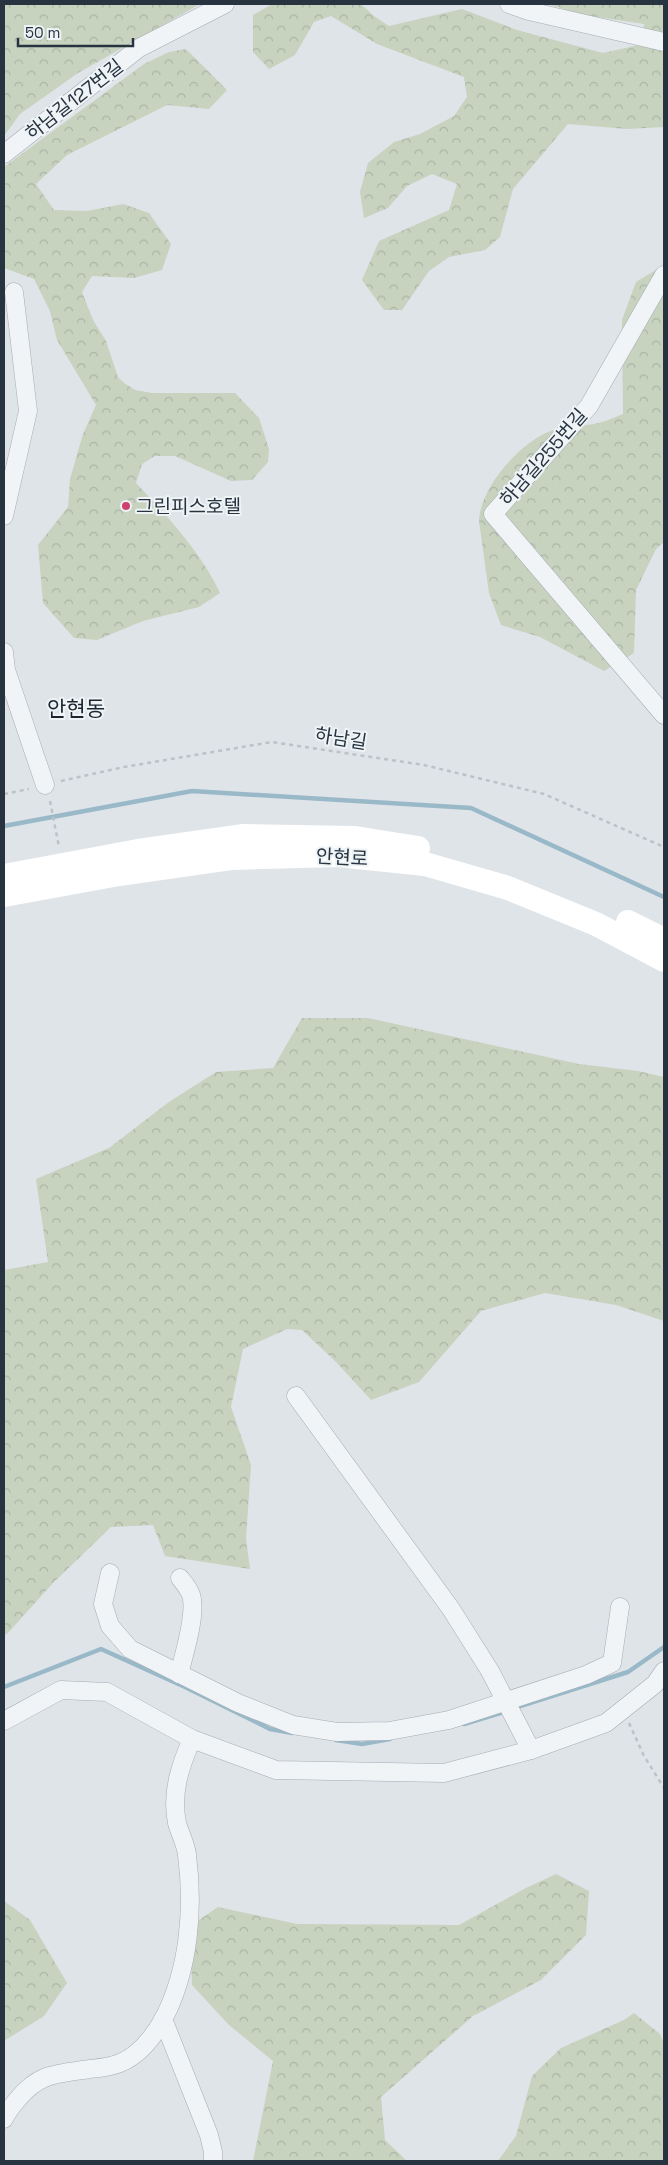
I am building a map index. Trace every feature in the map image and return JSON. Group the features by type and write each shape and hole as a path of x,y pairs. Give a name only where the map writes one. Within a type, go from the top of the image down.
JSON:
{"street":[{"name":"하남길127번길","path":"4,154 139,48 225,4"},
{"path":"510,4 530,11 664,42"},
{"name":"하남길255번길","path":"664,275 589,406 493,514 664,715"},
{"path":"4,516 28,411 14,292"},
{"path":"4,652 6,670 47,792"},
{"name":"안현로","path":"4,876 138,851 244,836 355,838 444,853 486,865 611,914 664,940"},
{"name":"안현로","path":"4,895 119,874 231,858 338,855 425,864 508,888 596,924 664,960"},
{"path":"296,1396 450,1609 509,1708 531,1750"},
{"path":"110,1573 103,1604 110,1626 130,1649 238,1703 294,1726 337,1732 389,1731 509,1708 586,1675 612,1663 620,1607"},
{"path":"179,1674 188,1642 192,1611 191,1595 180,1578"},
{"path":"4,1721 61,1690 107,1692 192,1739 276,1770 444,1773 531,1750 606,1723 655,1684 664,1671"},
{"path":"4,2119 32,2083 50,2076 119,2064 135,2055 149,2040 163,2019 182,1972 188,1929 190,1887 187,1853 177,1822 176,1790 179,1768 192,1739"},
{"path":"163,2019 210,2135 213,2161"}],"path":[{"name":"하남길","path":"4,794 47,792 124,767 272,742 424,765 544,794 664,847"},
{"path":"47,792 54,829"},
{"path":"623,1709 644,1756 664,1788"}],"green space":[{"path":"4,4 200,4 78,73 20,114 4,136"},
{"path":"272,4 361,4 389,26 462,9 517,30 603,53 643,44 644,24 578,14 549,4 664,4 664,127 627,129 568,124 513,189 500,237 485,250 449,257 429,271 402,310 384,310 362,280 379,241 449,210 457,184 432,174 407,186 388,208 364,218 360,192 368,163 394,142 420,134 454,116 467,97 464,77 377,44 331,16 314,22 295,55 269,69 253,52 253,15"},
{"path":"186,49 227,90 209,109 167,105 67,155 36,184 54,210 87,211 123,204 149,213 171,244 162,270 134,278 92,276 82,292 93,320 106,341 118,377 135,390 152,393 235,393 259,418 269,449 268,462 252,480 231,481 175,456 155,456 142,464 136,483 171,521 193,549 220,593 199,607 143,621 97,640 74,638 43,603 38,545 68,507 70,479 83,434 96,405 57,340 50,311 34,279 4,268 4,167 144,64 169,52"},
{"path":"664,265 664,542 656,549 636,590 634,653 604,671 540,637 501,625 489,593 479,521 486,494 494,480 504,467 528,444 553,430 593,424 623,414 622,320 636,282"},
{"path":"302,1018 368,1018 579,1064 638,1071 664,1077 664,1321 616,1305 545,1293 481,1311 419,1382 371,1400 337,1363 302,1330 287,1329 243,1349 231,1407 251,1465 246,1539 250,1569 165,1556 153,1525 111,1527 53,1583 7,1634 4,1634 4,1270 48,1262 36,1179 109,1148 169,1102 216,1072 273,1068"},
{"path":"556,1874 589,1891 586,1935 541,1980 473,2016 381,2097 385,2140 407,2161 253,2161 273,2061 229,2025 192,1985 190,1926 218,1907 297,1924 459,1925 526,1888"},
{"path":"4,1901 30,1920 67,1983 44,2016 4,2041"},
{"path":"634,2013 660,2034 664,2044 664,2161 498,2161 516,2136 532,2076 561,2048 624,2020"}],"waterway":[{"path":"4,826 192,791 471,808 664,897"},
{"path":"514,1708 628,1672 664,1647"},
{"path":"4,1687 101,1649 185,1687 270,1729 292,1733"},
{"path":"464,1724 507,1711"},
{"path":"336,1740 362,1744 390,1739"}],"place":[{"name":"그린피스호텔","path":"126,506"}],"district":[{"name":"안현동","path":"76,709"}]}
